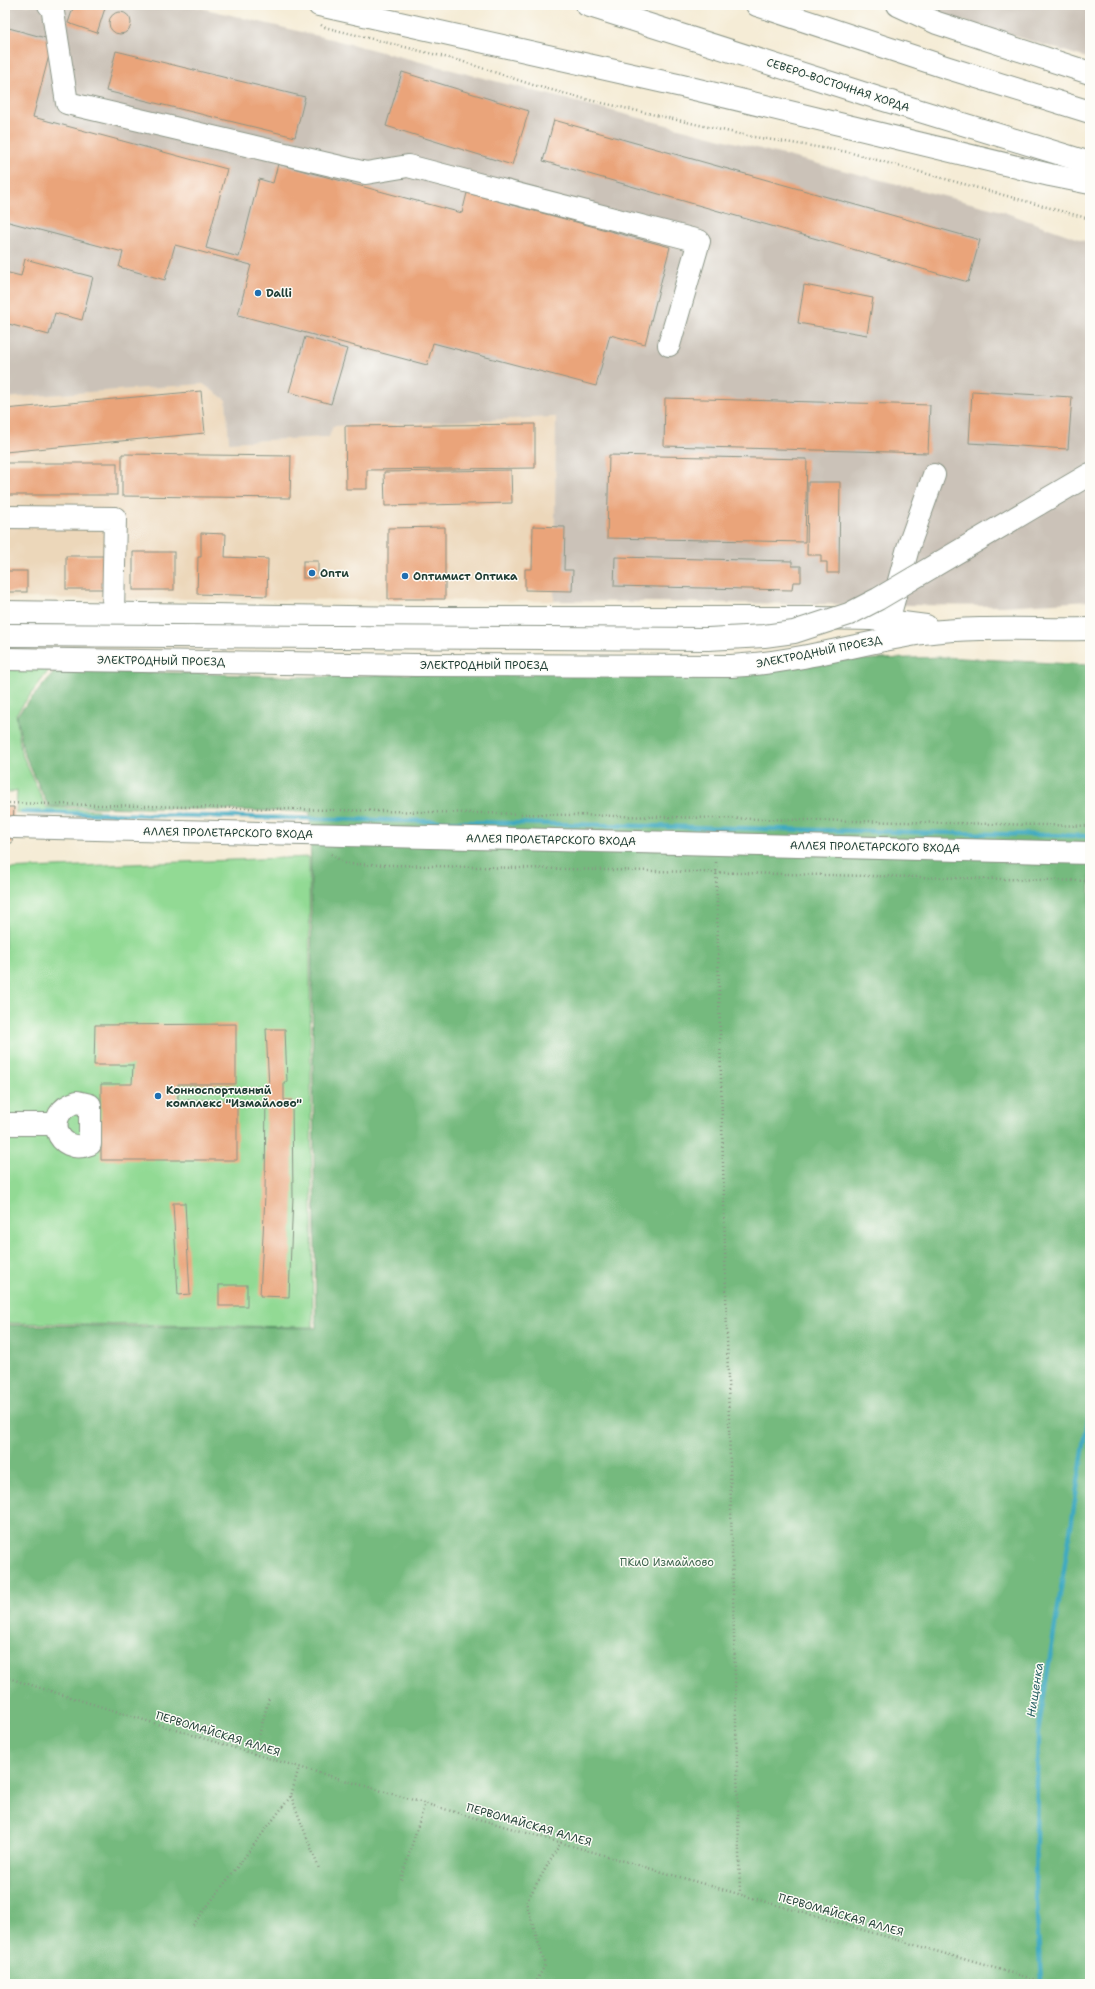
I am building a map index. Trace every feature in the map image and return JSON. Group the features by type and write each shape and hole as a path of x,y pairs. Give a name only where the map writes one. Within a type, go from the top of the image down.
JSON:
{"street":[{"path":"49,5 52,6 67,103 366,173 408,166 699,241 669,345"},
{"name":"СЕВЕРО-ВОСТОЧНАЯ ХОРДА","path":"587,5 882,99 1090,163"},
{"path":"757,5 945,67 1090,112"},
{"path":"898,5 937,23 1090,73"},
{"path":"315,14 682,86 1042,174 1090,183"},
{"path":"5,635 708,639 764,636 794,632 850,614 878,600 1090,474"},
{"path":"888,621 908,548 934,475"},
{"path":"5,517 115,518 113,613"},
{"name":"ЭЛЕКТРОДНЫЙ ПРОЕЗД","path":"5,612 412,618 816,618 888,621 961,630"},
{"path":"134,660 145,656 151,648 154,637 151,627 145,619 135,613"},
{"path":"412,618 401,625 395,633 393,651 397,658 416,665"},
{"name":"ЭЛЕКТРОДНЫЙ ПРОЕЗД","path":"5,659 416,665 731,666 759,665 868,642 924,633 961,630 1090,629"},
{"name":"АЛЛЕЯ ПРОЛЕТАРСКОГО ВХОДА","path":"13,827 1090,853"},
{"path":"5,1124 56,1124"}],"path":[{"path":"296,5 315,14 324,27 461,62 585,99 748,136 848,152 1090,219"},
{"path":"5,803 1090,826"},
{"path":"621,816 621,821"},
{"path":"900,829 901,822"},
{"path":"1044,826 1044,833"},
{"path":"716,843 740,1894"},
{"path":"327,851 346,864 1090,881"},
{"name":"ПЕРВОМАЙСКАЯ АЛЛЕЯ","path":"5,1677 254,1754 1050,1984"},
{"path":"254,1754 269,1698"},
{"path":"194,1925 291,1796 299,1767"},
{"path":"291,1796 319,1869"},
{"path":"401,1880 425,1803"},
{"path":"535,1984 546,1965 526,1902 561,1842"}],"shaded area":[{"path":"5,5 189,5 335,40 998,210 1090,243 1090,601 1001,606 554,601 556,417 333,426 329,437 229,442 226,400 203,384 5,398"},
{"path":"911,5 1090,5 1090,59"},
{"path":"203,384 226,400 229,442 328,437 332,426 556,417 554,601 5,598 5,398"}],"green space":[{"name":"ПКиО Измайлово","path":"943,657 1090,665 1090,1984 5,1984 5,1325 316,1328 310,812 48,806 23,751 17,715 57,669 307,677"},
{"path":"5,665 52,666 16,714 21,752 46,807 98,810 100,816 16,813 17,790 5,794"},
{"name":"Конноспортивный комплекс \"Измайлово\"","path":"309,857 313,1327 5,1323 5,869"}],"building":[{"path":"74,5 106,5 97,33 68,23"},
{"path":"120,12 128,15 131,23 128,31 120,34 112,31 109,23 112,15"},
{"path":"5,27 53,40 33,117 227,169 206,248 239,257 259,179 273,183 278,164 462,213 467,193 670,247 645,344 610,335 596,386 433,343 427,365 238,315 251,265 175,245 165,280 119,267 123,252 5,221"},
{"path":"116,51 305,97 295,137 106,91"},
{"path":"402,72 529,111 512,165 386,126"},
{"path":"554,120 980,240 968,282 543,161"},
{"path":"25,259 93,277 82,320 55,313 49,335 5,323 5,272 21,276"},
{"path":"804,285 873,298 867,335 798,323"},
{"path":"305,337 347,349 331,404 289,392"},
{"path":"201,391 205,433 5,452 5,409"},
{"path":"972,391 1072,397 1068,449 969,443"},
{"path":"665,398 930,405 928,453 664,446"},
{"path":"535,424 535,468 367,470 367,489 346,489 345,426"},
{"path":"122,454 291,456 290,498 122,496"},
{"path":"609,455 807,459 805,542 607,538"},
{"path":"5,463 117,463 117,495 5,495"},
{"path":"511,470 512,503 385,506 384,472"},
{"path":"808,482 840,482 839,573 827,573 827,562 821,562 821,555 807,555"},
{"path":"533,526 565,527 564,570 573,570 572,591 525,590 525,569 532,569"},
{"path":"445,527 445,599 388,599 388,528"},
{"path":"201,533 226,534 225,557 268,559 267,596 197,594 198,557 201,557"},
{"path":"133,552 174,552 174,590 133,590"},
{"path":"66,556 106,556 106,589 66,589"},
{"path":"615,557 792,561 792,566 801,566 801,582 793,582 792,590 614,586"},
{"path":"303,561 318,561 318,578 303,578"},
{"path":"5,571 27,571 27,592 5,592"},
{"path":"5,807 14,807 12,843 5,843"},
{"path":"236,1024 236,1084 178,1084 178,1100 237,1100 237,1160 101,1160 101,1084 132,1084 133,1065 94,1065 95,1025"},
{"path":"266,1029 285,1029 287,1082 284,1082 284,1100 292,1100 293,1196 289,1297 260,1296 265,1195 266,1089 269,1088"},
{"path":"173,1203 185,1203 190,1294 178,1295"},
{"path":"219,1285 247,1285 247,1306 219,1306"}],"waterway":[{"path":"22,812 1090,836"},
{"name":"Нищенка","path":"1041,1980 1035,1887 1038,1733 1090,1407"}],"place":[{"name":"Dalli","path":"258,293"},
{"name":"Опти","path":"312,573"},
{"name":"Оптимист Оптика","path":"405,576"},
{"name":"Конноспортивный комплекс \"Измайлово\"","path":"158,1096"}]}
